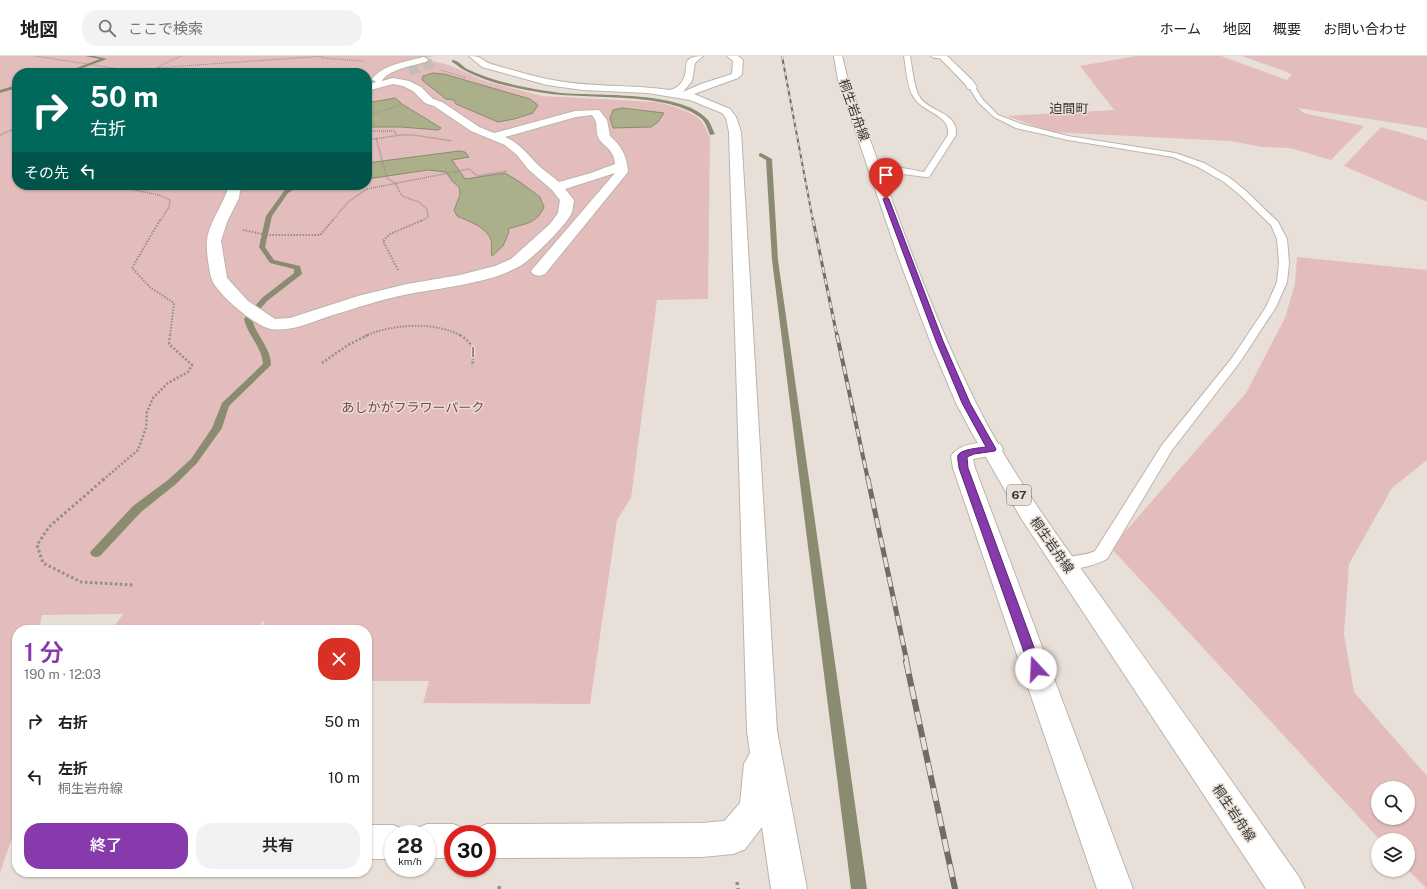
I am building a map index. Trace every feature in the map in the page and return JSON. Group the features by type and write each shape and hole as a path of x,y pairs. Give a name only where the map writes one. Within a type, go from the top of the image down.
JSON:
{"street":[{"path":"473,56 485,65 547,82 582,87 648,90 678,94 706,102 726,111 732,117 735,132 762,731 789,889"},
{"path":"678,94 688,82 691,62 695,57 699,56"},
{"path":"678,94 735,76 737,74 738,60 731,56"},
{"name":"桐生岩舟線","path":"838,56 843,80 907,259 939,341 966,403 1029,512 1286,889"},
{"path":"943,56 969,82 972,87"},
{"path":"376,83 394,68 423,60"},
{"path":"399,81 409,71"},
{"path":"234,190 228,209 214,241 219,279 242,305 260,318 272,324 292,323 364,300 407,289 461,280 501,269 516,262 555,228 564,213 567,200 557,187 533,167 521,152 509,143 475,129 438,104 429,101 417,89 406,83 399,81 376,83"},
{"path":"492,137 567,116 595,112 602,120 604,137 612,144 621,158 622,172 542,273 529,266 516,262"},
{"path":"557,187 595,176 621,166"},
{"path":"992,449 972,451 962,456 964,468 1115,889"},
{"path":"496,841 702,840 733,836 748,822 756,806 762,731"},
{"path":"372,842 384,842"}],"lane":[{"path":"876,169 926,174 952,135 954,129 950,120 928,109 918,100 915,95 907,56"},
{"path":"934,56 943,56"},
{"path":"972,87 980,101 996,116 1019,126 1068,138 1175,155 1201,165 1227,180 1243,193 1275,224 1282,239 1284,263 1282,282 1271,307 1236,360 1167,448 1101,555 1088,561 1064,563"}],"path":[{"path":"35,56 113,68"},
{"path":"47,58 54,56"},
{"path":"155,68 181,56"},
{"path":"155,68 315,58 325,56"},
{"path":"315,58 367,62"},
{"path":"372,114 403,105"},
{"path":"0,135 12,130"},
{"path":"372,131 389,131 394,132 397,135"},
{"path":"372,139 397,135 414,135 458,142 492,137"},
{"path":"376,138 387,178 395,183 402,196 419,202 427,209 428,217 414,225 390,234 384,241 407,289"},
{"path":"372,188 469,169 477,176 533,167"},
{"path":"134,585 81,582 44,563 37,545 48,527 138,450 146,428 147,412 153,398 168,383 188,372 192,365 169,344 174,303 159,295 136,275 132,268 169,207 170,200 160,195 135,190"},
{"path":"220,225 267,235 320,235 327,230 332,221 355,194 365,190"},
{"path":"322,363 340,349 376,332 392,328 424,326 441,328 467,339 473,348 472,366"},
{"path":"737,882 738,889"},
{"path":"499,889 500,884"}],"green space":[{"name":"あしかがフラワーパーク","path":"0,56 434,56 422,59 449,65 485,81 542,96 657,102 684,110 699,119 710,138 708,299 657,300 631,498 617,520 590,704 423,703 429,681 372,681 372,625 264,625 263,620 260,625 115,625 123,614 42,615 40,625 12,625 12,838 0,873"},
{"path":"1136,56 1221,56 1287,80 1292,74 1242,56 1427,56 1427,128 1298,108 1304,113 1364,126 1331,160 1290,148 1262,147 1230,141 1051,132 1007,116 1114,110 1080,66"},
{"path":"1381,127 1427,140 1427,202 1344,166"},
{"path":"1297,257 1427,270 1427,460 1392,488 1349,564 1344,634 1354,692 1427,776 1427,889 1415,877 1415,833 1374,833 1111,548 1246,393 1285,318 1295,284"}],"shaded area":[{"path":"433,73 444,74 530,99 538,105 533,113 498,122 456,104 454,100 446,99 422,80 423,76"},
{"path":"395,98 402,104 441,128 438,130 401,127 372,127 372,102"},
{"path":"622,108 664,113 658,122 651,127 613,128 610,118 613,110"},
{"path":"459,151 465,152 469,157 452,160 465,179 505,173 540,197 544,207 541,213 534,220 508,229 509,232 503,246 492,256 492,242 486,231 457,216 454,210 460,195 459,187 452,181 446,172 428,170 372,178 372,162"}],"waterway":[{"path":"79,68 105,59 87,56"},
{"path":"453,61 467,70 487,78 545,92 652,100 691,109 704,118 712,134"},
{"path":"0,92 12,88"},
{"path":"761,155 769,159 775,260 859,889"},
{"path":"96,553 137,509 172,482 194,461 217,428 225,405 267,365 265,353 252,331 248,319 265,299 298,274 297,268 272,262 262,247 269,216 286,192 289,190"}],"tunnel":[{"path":"409,71 437,62"}],"railway":[{"path":"782,56 813,221"},
{"path":"813,220 837,336"},
{"path":"837,335 868,480"},
{"path":"868,479 907,662"},
{"path":"906,661 955,889"}],"district":[{"name":"迫間町","path":"1069,108"}],"route":[{"path":"886,199 907,259 939,341 966,403 992,449 972,451 962,456 964,468 1036,669"}],"park label":[{"name":"I","path":"473,352"}]}
